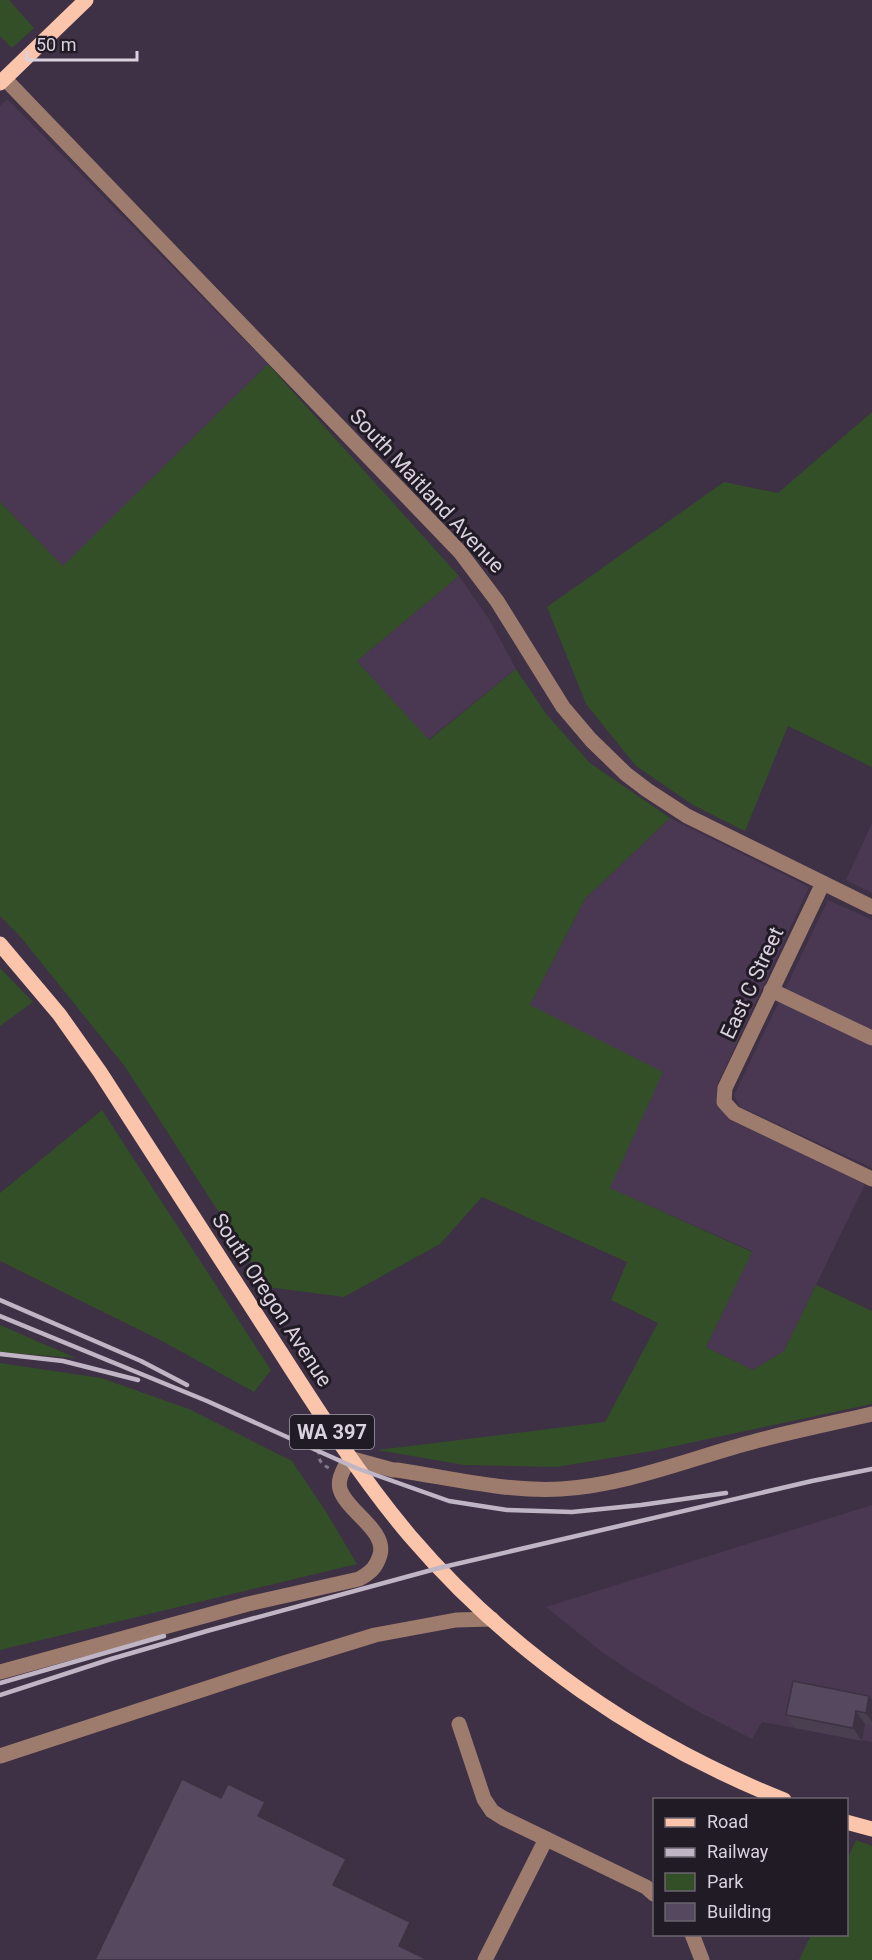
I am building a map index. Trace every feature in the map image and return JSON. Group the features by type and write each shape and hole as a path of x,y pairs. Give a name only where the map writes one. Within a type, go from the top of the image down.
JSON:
{"main road":[{"path":"2,81 86,0"},
{"name":"South Oregon Avenue","path":"0,944 59,1014 100,1072 350,1458 411,1537 460,1590 554,1671 641,1730 717,1771 779,1798"},
{"path":"848,1823 872,1829"}],"street":[{"name":"South Maitland Avenue","path":"2,81 460,552 497,601 563,707 591,740 626,774 671,807 872,907"},
{"name":"East C Street","path":"823,883 725,1088 724,1102 734,1113 870,1174"},
{"path":"771,990 872,1038"},
{"path":"0,1672 248,1604 359,1579 377,1565 381,1552 379,1539 340,1490 339,1482 350,1458 393,1470 496,1486 558,1489 594,1486 757,1441 872,1414"},
{"path":"0,1756 375,1635 456,1620 492,1619"},
{"path":"459,1724 484,1800 492,1811 646,1887 653,1893"},
{"path":"485,1960 546,1839"},
{"path":"692,1936 702,1960"}],"shaded area":[{"path":"7,99 268,364 63,567 0,502 0,106"},
{"path":"459,576 489,619 516,669 428,740 357,661"},
{"path":"670,818 809,887 718,1083 717,1106 733,1121 865,1184 784,1351 753,1370 706,1347 752,1251 609,1188 530,1005 585,899"},
{"path":"872,823 872,893 846,880"},
{"path":"828,900 872,920 872,1168 739,1106 734,1095"},
{"path":"872,1505 872,1742 762,1722 752,1739 697,1711 633,1673 602,1652 546,1607"}],"green space":[{"path":"0,0 9,0 34,28 12,48 0,36"},
{"path":"268,364 459,576 357,661 429,740 516,669 547,715 590,763 670,818 585,899 530,1005 663,1072 610,1188 752,1252 706,1347 753,1370 784,1351 816,1285 872,1311 872,1404 652,1451 557,1467 464,1465 377,1450 605,1422 658,1323 611,1300 627,1262 482,1197 440,1244 344,1297 267,1287 126,1068 19,935 0,916 0,502 63,566"},
{"path":"872,412 872,767 788,726 745,831 693,805 636,766 586,704 547,607 724,482 778,493"},
{"path":"0,968 33,1002 0,1026"},
{"path":"102,1110 271,1370 254,1392 162,1341 0,1261 0,1193"},
{"path":"0,1325 76,1358 0,1352"},
{"path":"0,1363 101,1378 189,1409 292,1461 357,1564 0,1650"},
{"path":"856,1840 872,1846 872,1960 799,1960 811,1936 848,1936 848,1858"}],"building":[{"path":"793,1681 869,1696 866,1713 856,1711 853,1728 786,1715"},
{"path":"182,1779 221,1798 228,1784 265,1802 258,1816 346,1859 333,1885 410,1922 399,1946 428,1960 95,1960"}],"railway":[{"path":"0,1300 141,1361 187,1385"},
{"path":"0,1316 207,1401 356,1468 449,1501 507,1510 572,1512 726,1493"},
{"path":"0,1354 63,1361 138,1380"},
{"path":"0,1695 207,1631 439,1568 872,1469"},
{"path":"0,1683 164,1636"}]}
